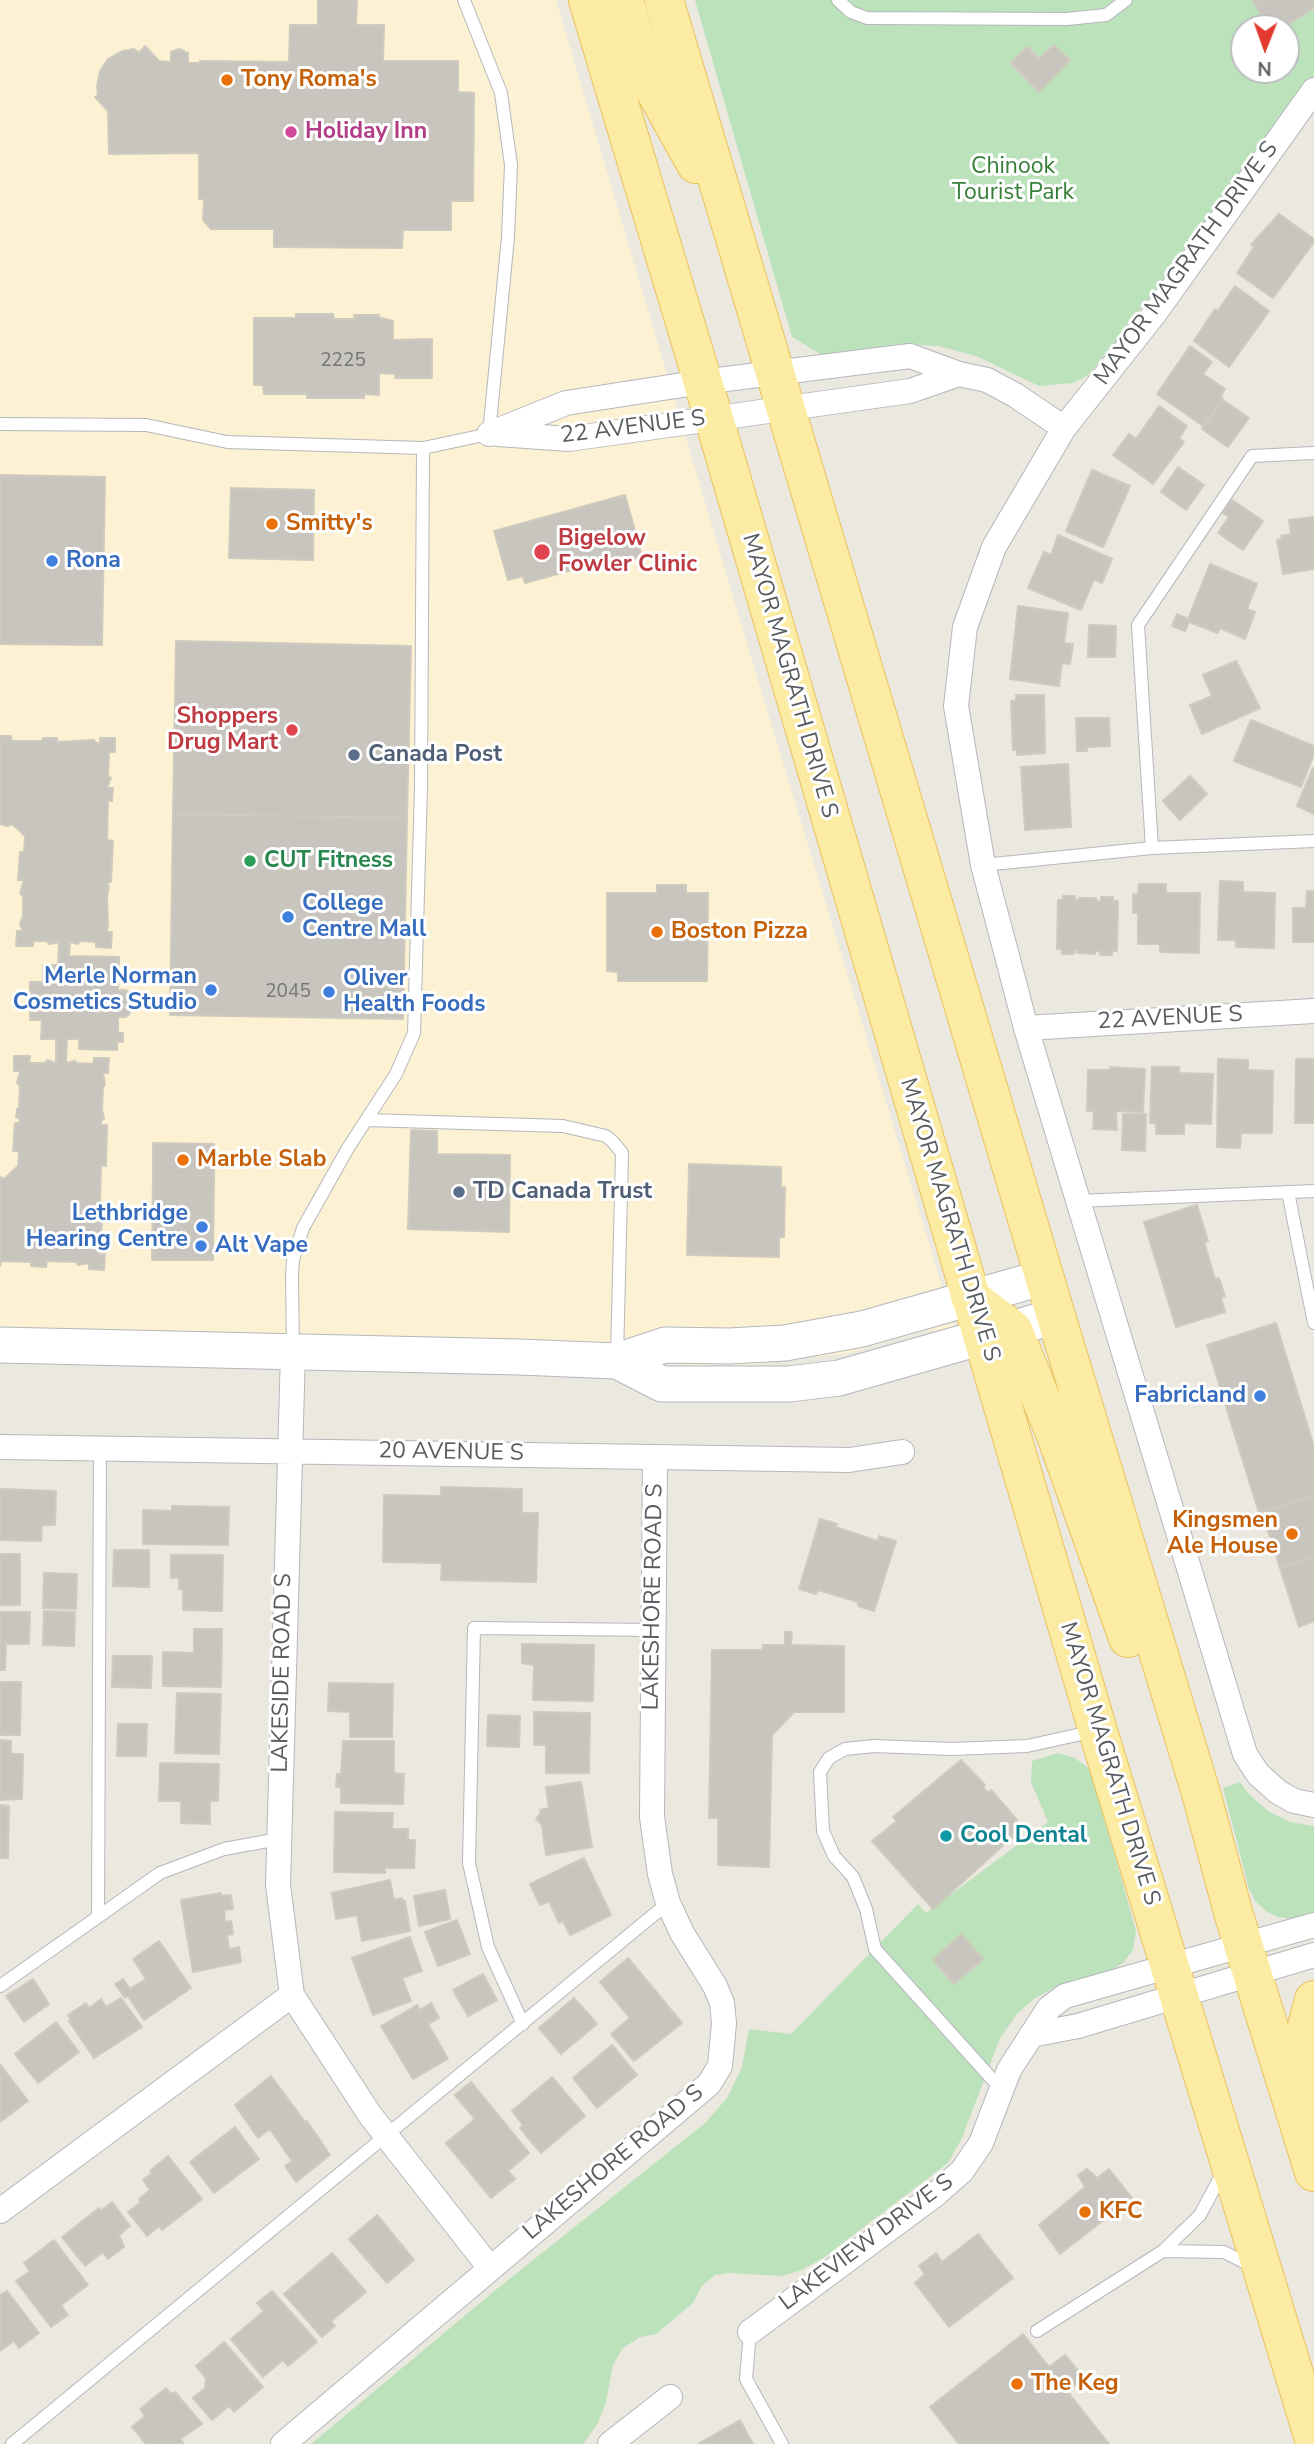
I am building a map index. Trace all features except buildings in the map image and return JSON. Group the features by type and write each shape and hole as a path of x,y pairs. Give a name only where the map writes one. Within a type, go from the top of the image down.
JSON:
{"main road":[{"path":"577,0 638,168"},
{"name":"MAYOR MAGRATH DRIVE S","path":"588,0 714,419 970,1297 999,1334 1098,1731 1314,2439"},
{"path":"624,0 647,76 730,224"},
{"path":"664,0 1189,1753 1248,1960 1313,2170"},
{"path":"680,0 706,99 712,166"},
{"path":"999,1334 1057,1438 1141,1676 1189,1753"},
{"path":"1313,2170 1307,2026 1314,2000"}],"street":[{"name":"MAYOR MAGRATH DRIVE S","path":"1314,90 1155,313 1064,428 994,547 965,627 956,706 983,866 1026,1028 1245,1754 1258,1774 1278,1792 1294,1801 1314,1805"},
{"name":"22 AVENUE S","path":"489,434 569,439 714,419 781,390 910,356 960,374 987,380 1064,428"},
{"name":"22 AVENUE S","path":"489,434 566,403 702,382 781,390 910,391 960,374"},
{"name":"22 AVENUE S","path":"1026,1028 1314,1011"},
{"path":"0,1345 617,1361 665,1345 729,1346 798,1341 862,1329 1045,1277"},
{"path":"617,1361 662,1384 789,1384 839,1378 1056,1316"},
{"name":"LAKESIDE ROAD S","path":"293,1351 278,1885 292,1995 370,2115 490,2268"},
{"name":"20 AVENUE S","path":"0,1447 849,1460 902,1452"},
{"name":"LAKESHORE ROAD S","path":"283,2444 709,2084 720,2066 724,2034 722,2003 668,1903 660,1874 652,1817 655,1457"},
{"path":"1248,1960 1314,1925"},
{"path":"1248,1960 1314,1955"},
{"name":"LAKEVIEW DRIVE S","path":"750,2332 936,2194 962,2171 981,2143 1001,2089 1019,2051 1049,2007 1065,1996 1175,1981 1248,1960"},
{"path":"0,2211 292,1995"},
{"path":"610,2444 670,2397"}],"lane":[{"path":"0,424 146,425 227,442 423,449 489,434 508,237 508,128 501,93 464,0"},
{"path":"838,0 851,12 867,18 1075,19 1105,15 1126,0"},
{"path":"293,1351 292,1275 298,1243 310,1213 402,1062 414,1034 421,787 423,449"},
{"path":"1152,848 1138,625 1252,456 1314,453"},
{"path":"983,866 1152,848 1314,841"},
{"path":"366,1120 563,1126 606,1136 613,1142 622,1153 617,1361"},
{"path":"1078,1202 1314,1191"},
{"path":"1288,1192 1314,1323"},
{"path":"98,1916 100,1448"},
{"path":"523,2024 488,1947 469,1863 474,1628 654,1630"},
{"path":"1001,2089 874,1949 866,1909 853,1877 834,1856 824,1831 820,1772 829,1758 845,1749 874,1746 952,1749 1027,1746 1098,1731"},
{"path":"0,1986 160,1873 224,1849 279,1839"},
{"path":"12,2444 668,1903"},
{"path":"1037,2331 1163,2251 1200,2215 1229,2162"},
{"path":"1163,2251 1224,2252 1263,2272"},
{"path":"750,2332 746,2379 782,2444"}],"shaded area":[{"path":"0,0 556,0 748,647 955,1329 924,1331 849,1353 749,1365 0,1345"}],"green space":[{"name":"Chinook Tourist Park","path":"695,0 1314,0 1314,79 1112,347 1087,376 1073,383 1039,386 976,356 938,346 899,344 822,355 792,337"},
{"path":"1058,1753 1075,1758 1091,1770 1136,1931 1133,1950 1123,1963 1109,1972 1057,1986 1034,1999 1017,2014 1000,2038 962,2138 948,2163 823,2258 802,2270 782,2276 729,2273 715,2275 702,2286 693,2303 656,2334 640,2337 623,2348 613,2365 606,2402 598,2423 583,2444 311,2444 498,2288 705,2123 727,2098 742,2067 749,2029 791,2034 918,1904 926,1913 1048,1822 1031,1782 1032,1761"},
{"path":"1240,1782 1268,1811 1290,1822 1314,1826 1314,1912 1292,1919 1278,1917 1256,1902 1249,1889 1223,1788"}],"place":[{"name":"Tony Roma's","path":"227,80"},
{"name":"Holiday Inn","path":"291,132"},
{"name":"Smitty's","path":"272,524"},
{"name":"Bigelow Fowler Clinic","path":"542,552"},
{"name":"Rona","path":"52,561"},
{"name":"Shoppers Drug Mart","path":"292,730"},
{"name":"Canada Post","path":"354,755"},
{"name":"CUT Fitness","path":"250,861"},
{"name":"College Centre Mall","path":"288,917"},
{"name":"Boston Pizza","path":"657,932"},
{"name":"Merle Norman Cosmetics Studio","path":"211,990"},
{"name":"Oliver Health Foods","path":"329,992"},
{"name":"Marble Slab","path":"183,1160"},
{"name":"TD Canada Trust","path":"459,1192"},
{"name":"Lethbridge Hearing Centre","path":"202,1227"},
{"name":"Alt Vape","path":"201,1246"},
{"name":"Fabricland","path":"1260,1396"},
{"name":"Kingsmen Ale House","path":"1292,1534"},
{"name":"Cool Dental","path":"946,1836"},
{"name":"KFC","path":"1085,2212"},
{"name":"The Keg","path":"1017,2384"}]}
